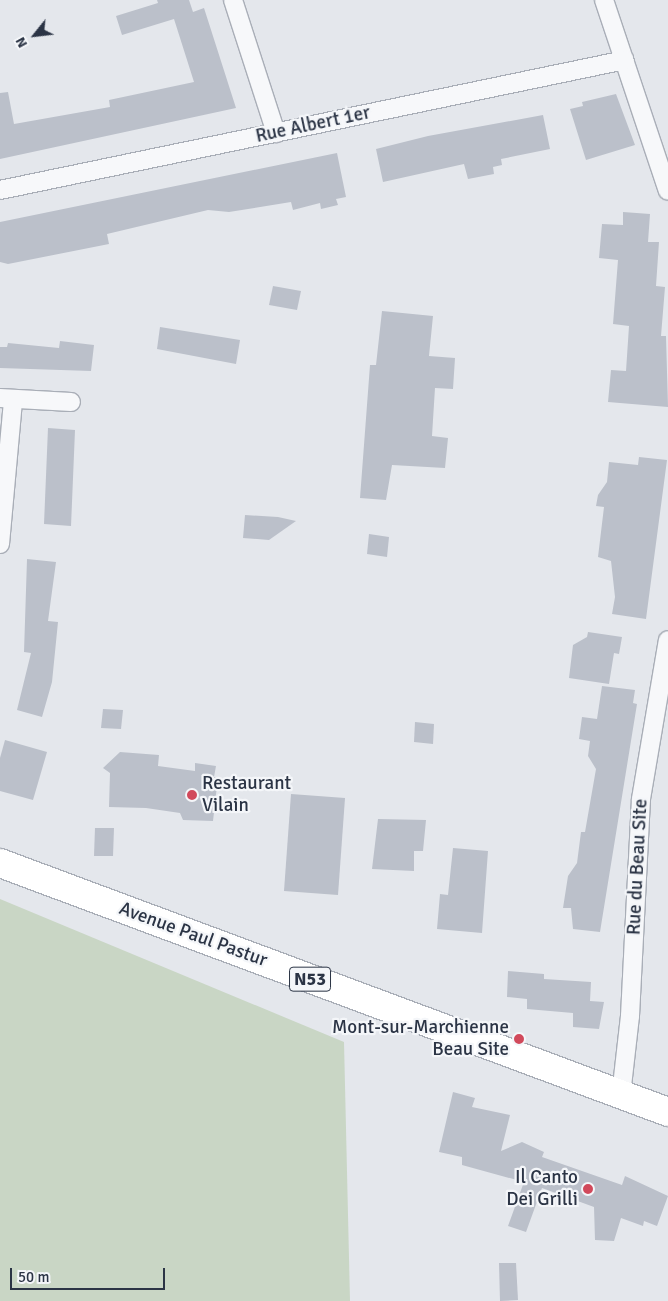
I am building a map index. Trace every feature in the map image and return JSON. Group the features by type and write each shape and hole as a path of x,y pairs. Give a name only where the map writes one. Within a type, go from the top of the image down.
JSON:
{"main road":[{"name":"Avenue Paul Pastur","path":"0,863 668,1112"}],"street":[{"path":"233,0 276,132"},
{"path":"604,0 668,191"},
{"name":"Rue Albert 1er","path":"0,190 625,60"},
{"path":"0,544 6,399 71,402"},
{"name":"Rue du Beau Site","path":"621,1095 630,1016 641,799 668,640"}],"green space":[{"path":"0,899 344,1042 350,1301 0,1301"}],"building":[{"path":"157,0 189,0 193,12 204,8 236,108 0,159 0,93 8,92 14,124 110,107 109,100 194,82 174,19 122,35 116,16 158,3"},
{"path":"616,94 635,145 586,160 570,109 583,106 582,102"},
{"path":"543,115 550,149 501,159 502,165 493,167 494,174 468,179 464,164 383,182 376,149 428,136"},
{"path":"337,153 346,197 336,199 338,205 321,209 320,203 293,210 291,202 229,212 208,210 107,234 109,244 8,264 0,262 0,222"},
{"path":"623,212 650,214 648,242 659,242 656,286 665,287 661,336 666,336 668,407 608,402 611,370 626,371 629,326 613,324 618,260 599,258 602,224 623,225"},
{"path":"273,286 301,291 297,310 269,305"},
{"path":"382,311 433,316 429,356 455,358 453,389 435,388 432,436 448,438 445,468 392,465 386,500 360,498 370,365 376,365"},
{"path":"160,327 240,340 236,364 157,349"},
{"path":"60,341 94,345 91,371 0,368 0,347 7,347 8,343 59,348"},
{"path":"48,428 75,430 71,526 44,524"},
{"path":"639,457 667,460 646,619 612,614 615,597 611,561 598,557 604,507 596,506 598,495 607,482 609,462 638,465"},
{"path":"245,515 278,517 296,521 269,540 243,538"},
{"path":"369,534 389,537 387,557 367,554"},
{"path":"27,559 56,562 48,621 58,622 52,682 42,717 17,710 31,653 24,652"},
{"path":"588,632 622,637 619,654 614,653 609,684 569,678 573,645 587,637"},
{"path":"602,686 635,690 633,703 637,704 600,932 573,929 571,908 563,908 568,876 577,863 581,832 585,832 596,769 588,756 590,741 579,739 582,717 597,719"},
{"path":"103,709 123,710 121,729 101,728"},
{"path":"415,722 434,724 433,744 414,742"},
{"path":"5,740 47,752 33,800 0,791 0,758"},
{"path":"120,752 159,755 158,766 195,771 195,763 216,766 214,777 218,777 213,821 183,820 180,813 146,808 109,807 110,773 103,768"},
{"path":"291,794 345,798 338,895 284,891"},
{"path":"378,819 426,820 423,851 414,851 414,871 372,869"},
{"path":"95,828 114,828 113,856 94,856"},
{"path":"453,848 488,851 482,933 437,929 440,894 448,895"},
{"path":"508,971 544,974 544,979 591,982 590,1001 604,1002 599,1029 573,1027 573,1013 527,1009 527,999 507,997"},
{"path":"453,1092 475,1098 472,1107 510,1115 501,1151 522,1142 544,1152 542,1157 622,1185 625,1176 668,1196 657,1226 644,1221 643,1226 621,1218 614,1241 595,1240 594,1207 542,1188 526,1232 508,1226 524,1182 462,1165 462,1157 439,1152"},
{"path":"499,1263 516,1263 518,1300 500,1301"}],"place":[{"name":"Restaurant Vilain","path":"192,795"},
{"name":"Mont-sur-Marchienne Beau Site","path":"519,1039"},
{"name":"Il Canto Dei Grilli","path":"588,1189"}]}
